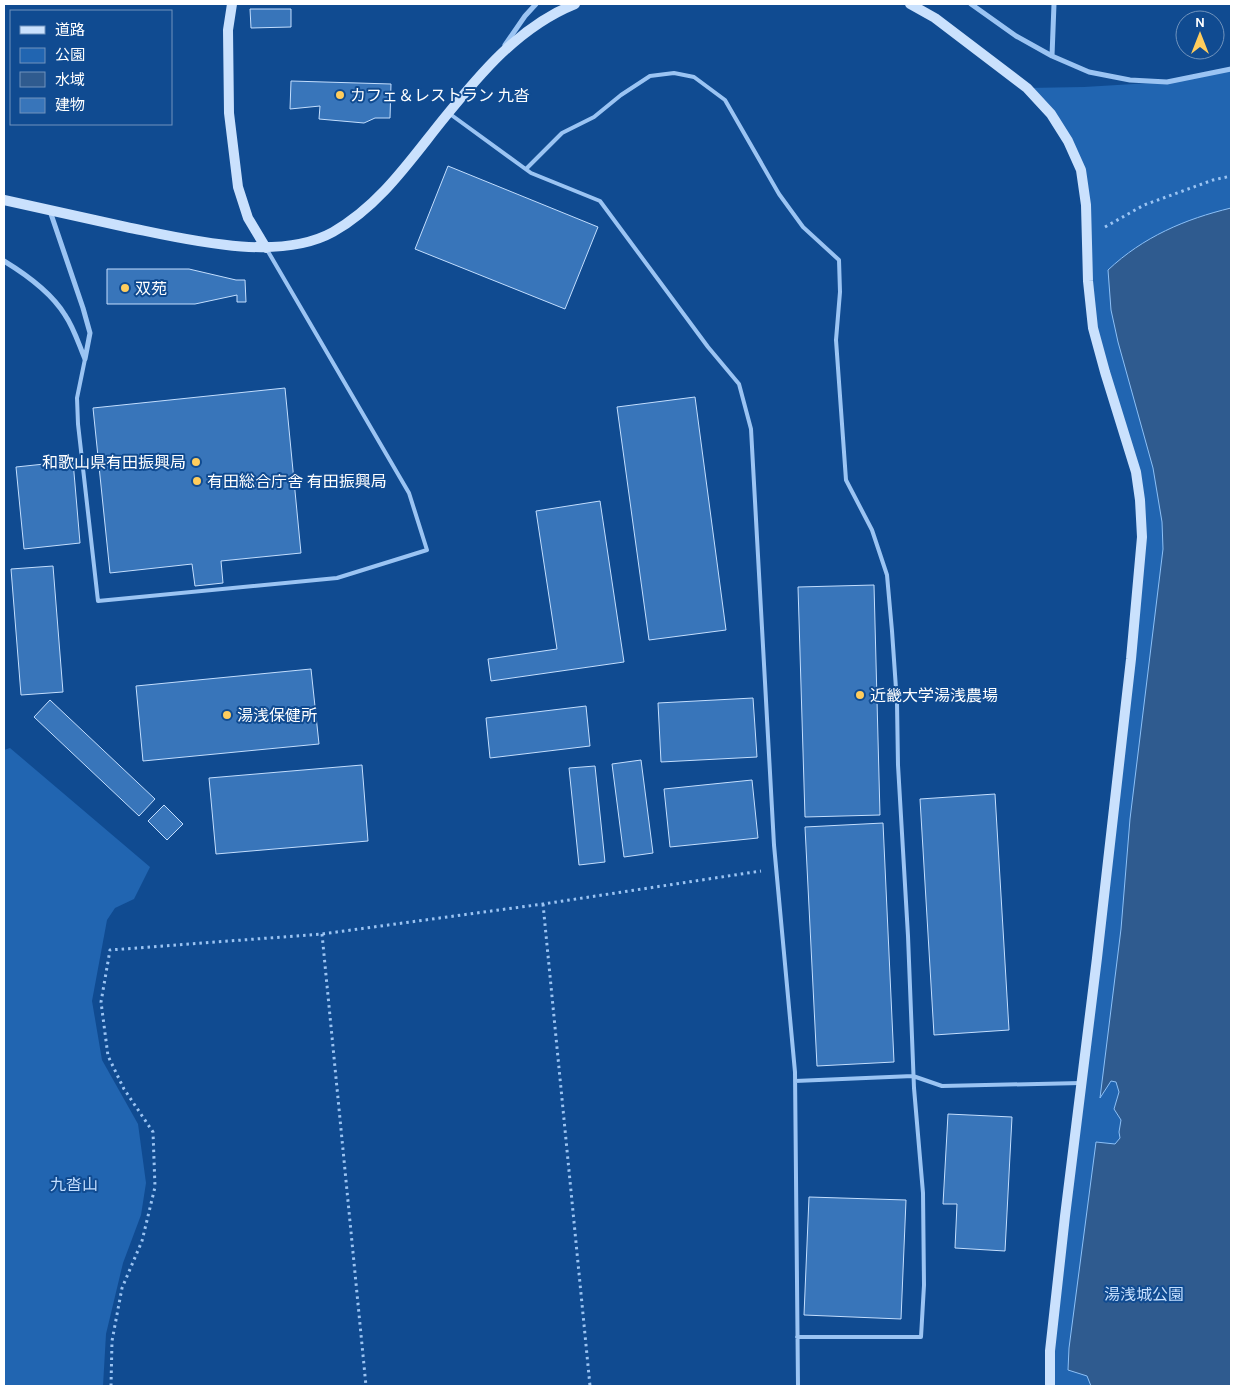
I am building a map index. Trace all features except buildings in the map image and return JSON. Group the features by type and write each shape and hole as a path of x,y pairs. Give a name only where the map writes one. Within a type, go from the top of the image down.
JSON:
{"street":[{"path":"232,4 228,30 229,112 238,187 248,218 266,248"},
{"path":"499,55 525,16 536,4"},
{"path":"4,200 197,242 266,248 290,246 312,241 333,232 390,186 449,112 499,55 526,31 556,12 575,4"},
{"path":"910,4 935,18 1028,88 1051,114 1068,141 1081,170 1086,205 1088,280 1093,328 1104,372 1136,472 1140,500 1142,537 1131,659 1050,1351 1050,1386"},
{"path":"971,4 1016,36 1052,56 1089,72 1130,80 1166,82 1231,69"},
{"path":"1052,56 1054,4"},
{"path":"50,211 90,333 84,359"},
{"path":"4,261 22,272 47,293 66,316 84,359"}],"lane":[{"path":"526,169 562,133 594,117 621,95 650,76 674,73 694,77 724,100 789,208 803,227 839,260 840,292 836,340 846,480 872,530 887,575 888,584 897,703 898,765 908,936 913,1076 923,1193 924,1286 921,1337 797,1337"},
{"path":"449,112 526,169 600,201 708,347 739,384 751,429 776,868 795,1081 798,1386"},
{"path":"84,359 77,398 78,424 98,601 336,578 428,550 409,493 266,248"},
{"path":"795,1081 913,1076 942,1086 1081,1083"}],"path":[{"path":"1088,238 1144,205 1213,180 1231,176"},
{"path":"111,1386 112,1341 122,1288 142,1240 155,1187 153,1132 124,1089 108,1056 101,1002 110,950 322,934 543,904 776,868"},
{"path":"543,904 590,1386"},
{"path":"322,934 366,1386"}],"green space":[{"name":"湯浅城公園","path":"1231,69 1231,1386 1050,1386 1131,659 1140,500 1093,328 1086,205 1068,141 1027,88 1167,82"},
{"name":"九沓山","path":"10,748 150,867 134,899 115,908 107,920 92,1001 102,1060 138,1124 146,1183 141,1215 123,1263 106,1334 103,1386 4,1386 4,750"}],"water":[{"name":"湯浅城公園","path":"1231,208 1231,1386 1091,1386 1087,1376 1068,1370 1069,1348 1096,1142 1115,1144 1120,1138 1121,1120 1114,1109 1119,1092 1116,1082 1111,1081 1100,1098 1121,929 1130,819 1163,549 1162,522 1153,468 1118,342 1111,310 1108,270 1121,258 1165,231 1214,212"}],"place":[{"name":"カフェ＆レストラン 九沓","path":"340,95"},
{"name":"双苑","path":"125,288"},
{"name":"和歌山県有田振興局","path":"196,462"},
{"name":"有田総合庁舎 有田振興局","path":"197,481"},
{"name":"近畿大学湯浅農場","path":"860,695"},
{"name":"湯浅保健所","path":"227,715"}]}
